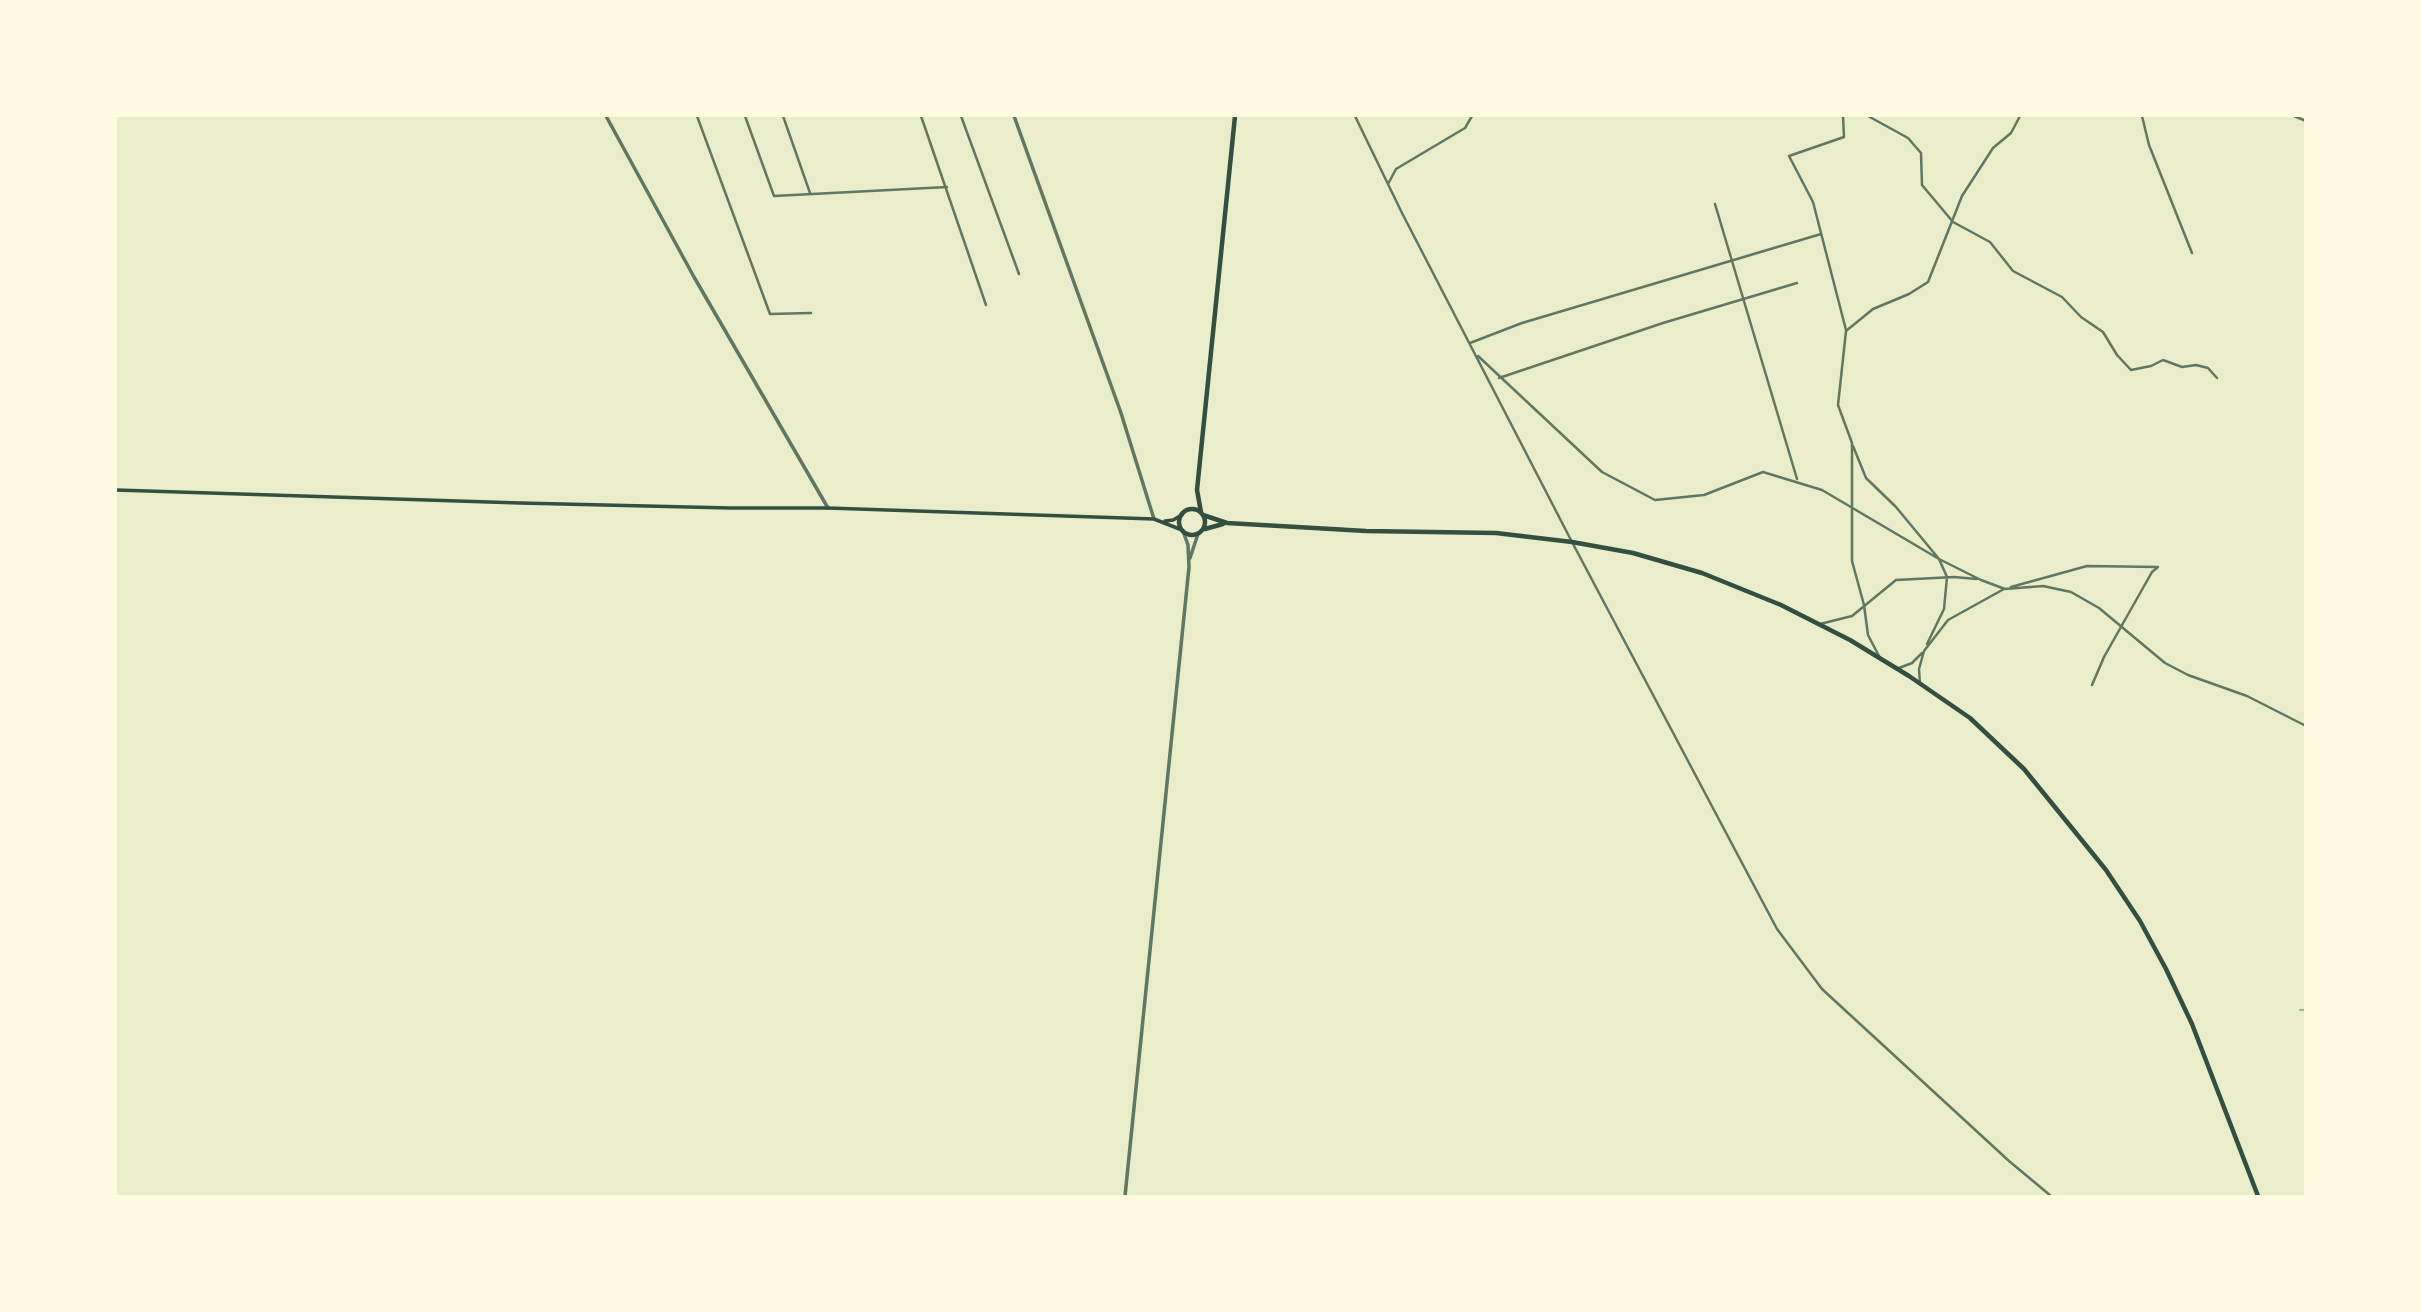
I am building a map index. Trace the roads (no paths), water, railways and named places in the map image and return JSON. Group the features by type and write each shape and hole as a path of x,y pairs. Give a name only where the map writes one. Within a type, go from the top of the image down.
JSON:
{"main road":[{"path":"1160,522 1173,520 1187,511 1194,501 1197,489 1235,116"},
{"path":"1197,489 1205,523 1200,532"},
{"path":"116,490 533,504 828,508 1154,519 1190,535 1227,523"},
{"path":"1187,511 1194,510 1227,523 1366,531 1496,533 1572,542 1633,554 1702,573 1781,605 1897,669 1970,718 2024,769 2106,870 2166,969 2192,1024 2258,1196"},
{"path":"1182,515 1180,522 1183,531"}],"street":[{"path":"606,116 694,277 828,508"},
{"path":"697,116 770,314 811,313"},
{"path":"746,116 774,196 947,187"},
{"path":"783,116 810,193"},
{"path":"921,116 986,305"},
{"path":"961,116 1018,274"},
{"path":"1014,116 1121,412 1154,519"},
{"path":"1355,116 1572,542 1777,929 1822,989 2008,1161 2051,1196"},
{"path":"1388,184 1396,169 1465,128 1472,116"},
{"path":"1843,116 1844,137 1790,156 1813,202 1846,331 1838,405 1852,443 1866,478 1896,507 1939,559 1947,577 1944,609 1924,651 1919,669 1920,684"},
{"path":"1868,116 1908,138 1921,153 1922,184 1953,222 1990,242 2013,271 2062,297 2081,317 2104,332 2117,355 2131,370 2151,366 2163,360 2182,367 2196,365 2208,368 2217,378"},
{"path":"1846,331 1873,309 1909,294 1928,282 1962,196 1993,148 2011,133 2020,116"},
{"path":"2142,116 2149,145 2192,253"},
{"path":"2294,116 2305,121"},
{"path":"1715,204 1797,479"},
{"path":"1470,343 1522,323 1821,233"},
{"path":"1499,378 1663,323 1797,283"},
{"path":"1476,354 1602,472 1655,500 1704,495 1763,472 1822,490 1939,559 1982,580 2005,589 2043,586 2071,592 2099,608 2165,663 2188,675 2246,696 2305,726"},
{"path":"1852,443 1852,561 1864,605 1868,635 1881,659"},
{"path":"1183,531 1190,560"},
{"path":"1125,1196 1190,560 1200,532"},
{"path":"1897,669 1912,663 1948,620 2005,589 2087,566 2158,567 2152,572 2104,657 2092,685"},
{"path":"1819,624 1852,616 1896,580 1947,577 1982,580"}],"waterway":[{"path":"2300,1010 2306,1010"}]}
